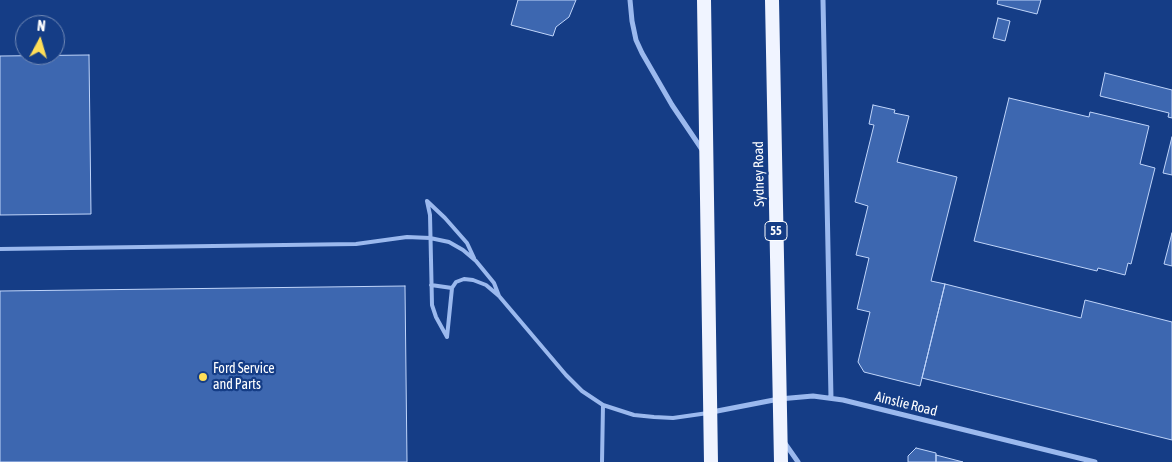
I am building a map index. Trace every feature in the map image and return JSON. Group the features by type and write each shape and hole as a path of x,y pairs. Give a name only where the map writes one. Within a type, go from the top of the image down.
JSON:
{"highway":[{"path":"704,0 711,462"},
{"name":"Sydney Road","path":"772,0 781,462"}],"street":[{"path":"630,0 636,40 642,53 672,105 706,156"},
{"path":"823,0 831,398"},
{"name":"Ainslie Road","path":"710,413 779,399 813,396 831,398 1095,462"},
{"path":"781,437 798,462"}],"lane":[{"path":"476,261 467,243 445,218 426,201 430,215 432,306 447,337 452,288 456,282 464,279 472,280 486,285 499,296 566,375 582,391 603,405 634,415 654,417 673,418 710,413"},
{"path":"0,249 356,244 406,237 430,238 449,242 463,250 476,261 494,283 499,296"},
{"path":"431,285 452,288"},
{"path":"602,462 603,405"}],"building":[{"path":"518,0 576,0 569,17 556,27 553,36 511,25"},
{"path":"998,0 1041,0 1037,14 997,4"},
{"path":"998,18 1010,21 1005,41 993,38"},
{"path":"65,55 89,55 91,214 0,215 0,56 15,56 15,65 65,65"},
{"path":"1105,73 1172,90 1172,118 1168,117 1169,113 1100,96"},
{"path":"1009,98 1089,117 1090,112 1149,126 1140,164 1155,168 1131,264 1128,263 1125,275 1098,268 1097,271 974,241"},
{"path":"873,105 895,110 894,113 909,116 897,162 957,177 931,281 945,284 920,386 864,372 858,362 870,312 857,309 869,258 856,255 868,206 855,202 874,125 869,124"},
{"path":"1172,137 1172,175 1163,173"},
{"path":"1172,233 1172,266 1164,264"},
{"path":"945,284 1081,318 1085,300 1172,322 1172,440 922,378"},
{"name":"Ford Service and Parts","path":"405,286 407,462 0,462 0,291"},
{"path":"916,448 936,453 936,462 908,462 908,456"},
{"path":"936,455 963,462 936,462"}],"place":[{"name":"Ford Service and Parts","path":"203,377"}]}
